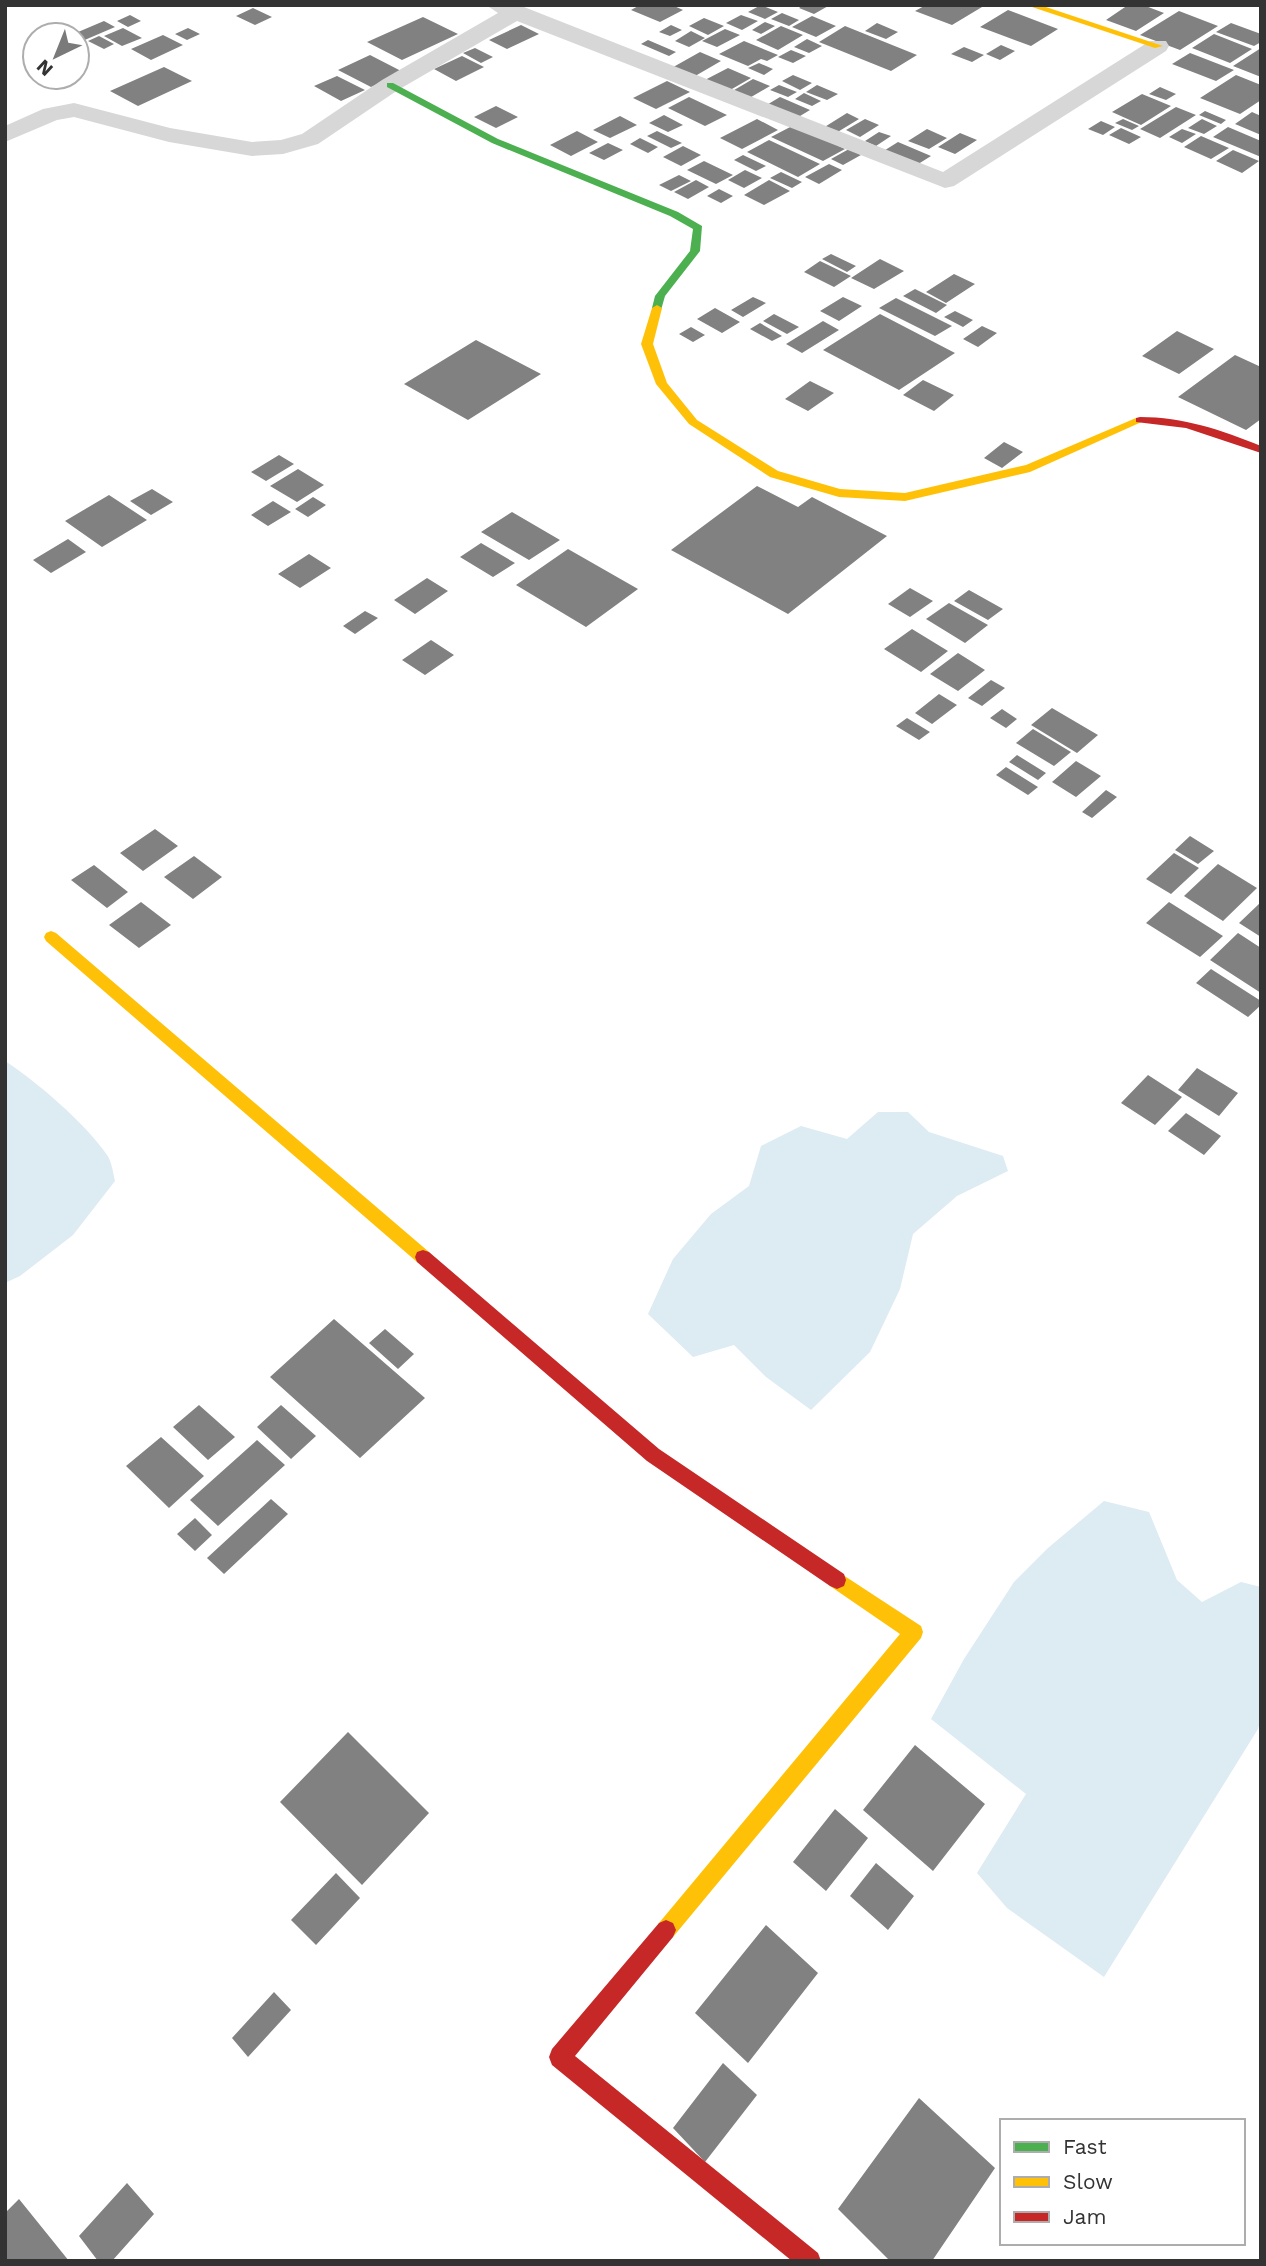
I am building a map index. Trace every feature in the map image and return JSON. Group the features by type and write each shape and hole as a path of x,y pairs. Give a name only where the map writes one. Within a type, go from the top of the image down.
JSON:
{"street":[{"path":"1030,5 1158,46"},
{"path":"5,135 51,114 74,110 169,135 252,149 283,147 310,139 507,9 945,181 1158,46"},
{"path":"390,85 495,141 674,214 698,228 695,251 660,296 647,344 662,384 693,422 774,474 839,493 905,497 1030,468 1141,419 1185,424 1233,438 1261,450"},
{"path":"51,937 653,1455 914,1632 560,2057 810,2261"}],"shaded area":[{"path":"5,1061 45,1091 87,1130 109,1158 115,1181 73,1235 20,1276 5,1283"},
{"path":"878,1112 908,1112 929,1132 1003,1156 1008,1171 957,1196 913,1234 900,1289 870,1352 811,1410 766,1377 734,1345 693,1357 648,1314 673,1259 711,1214 749,1186 761,1146 801,1126 847,1139"},
{"path":"1104,1501 1149,1512 1177,1580 1202,1602 1241,1582 1261,1587 1261,1719 1258,1729 1104,1977 1007,1908 977,1873 1026,1794 931,1719 964,1659 1014,1582 1048,1548"}],"building":[{"path":"640,5 672,5 683,10 660,22 631,10"},
{"path":"761,5 778,12 765,19 748,12"},
{"path":"803,5 830,5 814,14 799,8"},
{"path":"926,5 982,7 952,25 915,11"},
{"path":"1128,5 1143,5 1164,13 1136,31 1106,20"},
{"path":"253,8 272,17 255,25 236,16"},
{"path":"1008,10 1058,29 1031,46 980,27"},
{"path":"1179,11 1218,26 1180,50 1140,35"},
{"path":"782,13 799,20 789,26 771,19"},
{"path":"130,15 141,21 128,27 117,21"},
{"path":"741,15 758,21 742,30 726,23"},
{"path":"812,16 836,26 816,37 792,27"},
{"path":"423,17 458,34 402,60 367,42"},
{"path":"704,18 724,26 708,35 689,26"},
{"path":"104,21 115,27 91,37 91,27"},
{"path":"765,22 775,26 761,34 752,30"},
{"path":"877,23 898,32 886,39 865,31"},
{"path":"1231,23 1261,34 1261,42 1254,46 1216,32"},
{"path":"521,25 539,34 507,49 489,40"},
{"path":"671,25 682,30 670,36 659,32"},
{"path":"781,26 803,35 778,50 756,40"},
{"path":"845,26 917,55 891,71 819,42"},
{"path":"123,28 142,38 122,46 104,36"},
{"path":"188,28 200,34 187,40 175,34"},
{"path":"725,29 740,35 717,47 702,41"},
{"path":"691,31 705,38 689,47 675,41"},
{"path":"1214,34 1252,49 1230,63 1192,48"},
{"path":"163,35 183,45 151,60 131,49"},
{"path":"99,36 114,44 104,49 91,42 91,40"},
{"path":"807,39 822,46 809,53 794,47"},
{"path":"648,40 676,52 669,56 641,44"},
{"path":"744,41 778,55 748,66 719,54"},
{"path":"1001,45 1015,51 1000,60 986,54"},
{"path":"964,47 984,55 972,62 951,54"},
{"path":"475,48 493,57 481,63 463,53"},
{"path":"1261,48 1261,77 1233,66"},
{"path":"791,50 806,56 793,63 778,57"},
{"path":"700,52 721,61 690,79 668,70"},
{"path":"1190,53 1234,70 1216,81 1172,64"},
{"path":"370,55 403,72 371,87 338,70"},
{"path":"462,56 484,67 456,81 434,69"},
{"path":"759,63 773,69 764,75 748,68"},
{"path":"164,67 192,81 138,106 110,91"},
{"path":"728,68 751,78 725,93 701,82"},
{"path":"793,75 812,83 800,90 782,81"},
{"path":"1236,75 1261,85 1261,100 1240,114 1200,98"},
{"path":"337,76 365,90 341,101 314,86"},
{"path":"753,79 770,86 746,100 729,93"},
{"path":"667,81 690,92 656,109 633,98"},
{"path":"779,85 797,92 788,97 770,90"},
{"path":"817,85 838,94 827,100 806,92"},
{"path":"1160,87 1176,94 1166,100 1149,94"},
{"path":"804,93 821,101 812,106 795,99"},
{"path":"1142,94 1171,106 1141,125 1112,112"},
{"path":"689,97 727,115 705,126 668,108"},
{"path":"780,97 810,110 795,119 765,106"},
{"path":"496,106 518,117 496,128 474,117"},
{"path":"1176,107 1196,115 1160,138 1140,129"},
{"path":"1205,111 1226,120 1221,124 1199,115"},
{"path":"1252,112 1261,116 1261,135 1235,124"},
{"path":"847,113 859,119 836,133 823,128"},
{"path":"664,115 683,125 668,132 649,123"},
{"path":"620,116 637,125 610,138 593,130"},
{"path":"757,119 778,130 742,149 720,138"},
{"path":"865,119 879,125 860,137 846,130"},
{"path":"1123,119 1139,126 1132,130 1115,123"},
{"path":"1202,119 1217,126 1204,134 1188,128"},
{"path":"1101,121 1115,127 1103,135 1088,129"},
{"path":"794,125 845,149 823,161 771,137"},
{"path":"1228,127 1261,141 1261,157 1213,137"},
{"path":"1121,128 1141,137 1129,144 1109,135"},
{"path":"927,129 947,138 929,149 908,141"},
{"path":"1182,129 1196,134 1182,143 1169,137"},
{"path":"577,131 598,142 571,156 550,145"},
{"path":"657,131 682,143 671,148 647,136"},
{"path":"879,132 891,136 876,146 865,141"},
{"path":"960,133 977,140 955,154 938,147"},
{"path":"1201,136 1229,148 1211,159 1184,147"},
{"path":"640,138 658,147 648,153 630,144"},
{"path":"769,140 820,164 798,177 747,152"},
{"path":"898,142 931,156 915,166 882,152"},
{"path":"608,143 623,150 604,160 589,153"},
{"path":"683,146 701,155 681,166 663,157"},
{"path":"849,149 861,155 843,165 831,159"},
{"path":"1233,150 1259,161 1242,173 1216,161"},
{"path":"743,155 766,166 756,171 734,160"},
{"path":"704,161 733,175 716,184 687,170"},
{"path":"829,164 842,170 819,184 805,177"},
{"path":"745,170 762,178 744,188 728,180"},
{"path":"781,172 802,182 792,188 770,178"},
{"path":"679,175 691,181 671,191 659,185"},
{"path":"696,180 709,187 688,199 674,192"},
{"path":"769,180 790,191 764,205 744,195"},
{"path":"719,189 733,196 721,203 707,196"},
{"path":"831,254 856,266 847,272 822,259"},
{"path":"880,259 904,271 874,289 851,278"},
{"path":"820,261 851,276 834,287 804,272"},
{"path":"954,274 975,284 946,303 926,292"},
{"path":"915,289 947,305 936,313 903,296"},
{"path":"753,297 766,303 743,317 731,310"},
{"path":"843,297 862,306 839,321 820,311"},
{"path":"896,298 952,326 935,336 879,308"},
{"path":"715,308 740,322 722,333 697,319"},
{"path":"955,311 973,320 963,327 944,317"},
{"path":"774,314 799,327 787,334 763,321"},
{"path":"880,314 955,353 899,390 823,350"},
{"path":"823,321 839,330 802,353 786,344"},
{"path":"760,323 782,336 772,341 750,329"},
{"path":"982,326 997,333 978,347 963,339"},
{"path":"691,327 705,335 693,342 679,334"},
{"path":"1177,331 1214,349 1179,374 1142,356"},
{"path":"476,340 541,374 468,420 404,384"},
{"path":"1235,355 1261,367 1261,419 1246,430 1178,397"},
{"path":"923,380 954,395 934,411 903,395"},
{"path":"810,381 834,393 808,411 785,399"},
{"path":"1004,442 1023,452 1002,468 984,458"},
{"path":"279,455 294,464 266,481 251,472"},
{"path":"298,469 324,485 297,502 270,486"},
{"path":"757,486 798,507 812,497 887,536 788,614 671,550"},
{"path":"152,489 173,502 151,515 130,501"},
{"path":"109,495 147,520 102,547 65,521"},
{"path":"313,497 326,505 308,517 295,509"},
{"path":"273,501 291,512 268,526 251,515"},
{"path":"512,512 560,540 529,560 481,532"},
{"path":"68,539 86,552 51,573 33,560"},
{"path":"481,543 515,563 493,577 460,557"},
{"path":"568,549 638,589 586,627 516,585"},
{"path":"309,554 331,568 300,588 278,574"},
{"path":"427,578 448,591 415,614 394,600"},
{"path":"910,588 933,601 910,617 888,604"},
{"path":"969,590 1003,609 988,620 954,601"},
{"path":"949,603 988,625 965,643 926,619"},
{"path":"365,611 378,618 355,634 343,626"},
{"path":"912,629 948,651 921,672 884,649"},
{"path":"431,640 454,655 425,675 402,660"},
{"path":"958,653 985,670 958,691 930,674"},
{"path":"991,680 1005,688 982,706 968,698"},
{"path":"939,694 957,705 932,724 915,713"},
{"path":"1052,708 1098,735 1077,753 1031,725"},
{"path":"1002,709 1017,719 1006,728 990,718"},
{"path":"907,718 930,732 919,740 896,726"},
{"path":"1033,729 1071,752 1054,766 1016,743"},
{"path":"1017,755 1046,773 1038,780 1009,762"},
{"path":"1076,761 1101,776 1076,797 1052,782"},
{"path":"1006,767 1038,787 1028,795 996,775"},
{"path":"1106,790 1117,797 1092,818 1082,812"},
{"path":"155,829 178,846 143,871 120,853"},
{"path":"1190,836 1214,851 1198,864 1175,850"},
{"path":"1174,853 1199,868 1171,894 1146,879"},
{"path":"194,856 222,877 193,899 164,877"},
{"path":"1218,864 1257,888 1223,921 1184,896"},
{"path":"94,865 128,892 107,908 71,880"},
{"path":"141,902 171,925 139,948 109,925"},
{"path":"1169,902 1223,936 1200,957 1146,923"},
{"path":"1261,902 1261,937 1239,923"},
{"path":"1238,933 1261,948 1261,993 1210,960"},
{"path":"1211,969 1261,1001 1261,1005 1248,1017 1196,983"},
{"path":"1197,1068 1238,1093 1219,1116 1178,1090"},
{"path":"1148,1075 1182,1097 1155,1125 1121,1103"},
{"path":"1186,1113 1221,1136 1204,1155 1168,1131"},
{"path":"334,1319 425,1398 360,1458 270,1377"},
{"path":"385,1329 414,1354 398,1369 369,1343"},
{"path":"199,1405 235,1437 208,1460 173,1427"},
{"path":"281,1405 316,1436 291,1459 257,1427"},
{"path":"161,1437 204,1476 169,1508 126,1466"},
{"path":"257,1440 285,1465 218,1526 190,1500"},
{"path":"271,1499 288,1514 224,1574 207,1558"},
{"path":"195,1518 212,1535 195,1551 177,1534"},
{"path":"348,1732 429,1813 362,1885 280,1802"},
{"path":"915,1745 985,1804 933,1871 863,1810"},
{"path":"835,1809 868,1838 826,1891 793,1862"},
{"path":"876,1863 914,1896 888,1930 850,1896"},
{"path":"336,1873 360,1898 316,1945 291,1920"},
{"path":"766,1925 818,1973 748,2063 695,2013"},
{"path":"274,1992 291,2010 248,2057 232,2038"},
{"path":"723,2063 757,2095 705,2162 673,2128"},
{"path":"919,2098 995,2168 932,2261 890,2261 838,2209"},
{"path":"127,2183 154,2214 112,2261 98,2261 79,2236"},
{"path":"19,2199 69,2261 5,2261 5,2213"}],"traffic: fast":[{"path":"390,85 495,141 674,214 698,228 695,251 660,296 657,308"}],"traffic: slow":[{"path":"1030,5 1158,46"},
{"path":"657,308 647,344 662,384 693,422 774,474 839,493 905,497 1030,468 1140,420"},
{"path":"51,937 423,1257"},
{"path":"666,1930 914,1632 837,1580"}],"traffic: jam":[{"path":"1140,420 1186,424 1261,450"},
{"path":"423,1257 653,1455 837,1580"},
{"path":"666,1930 560,2057 810,2261"}]}
